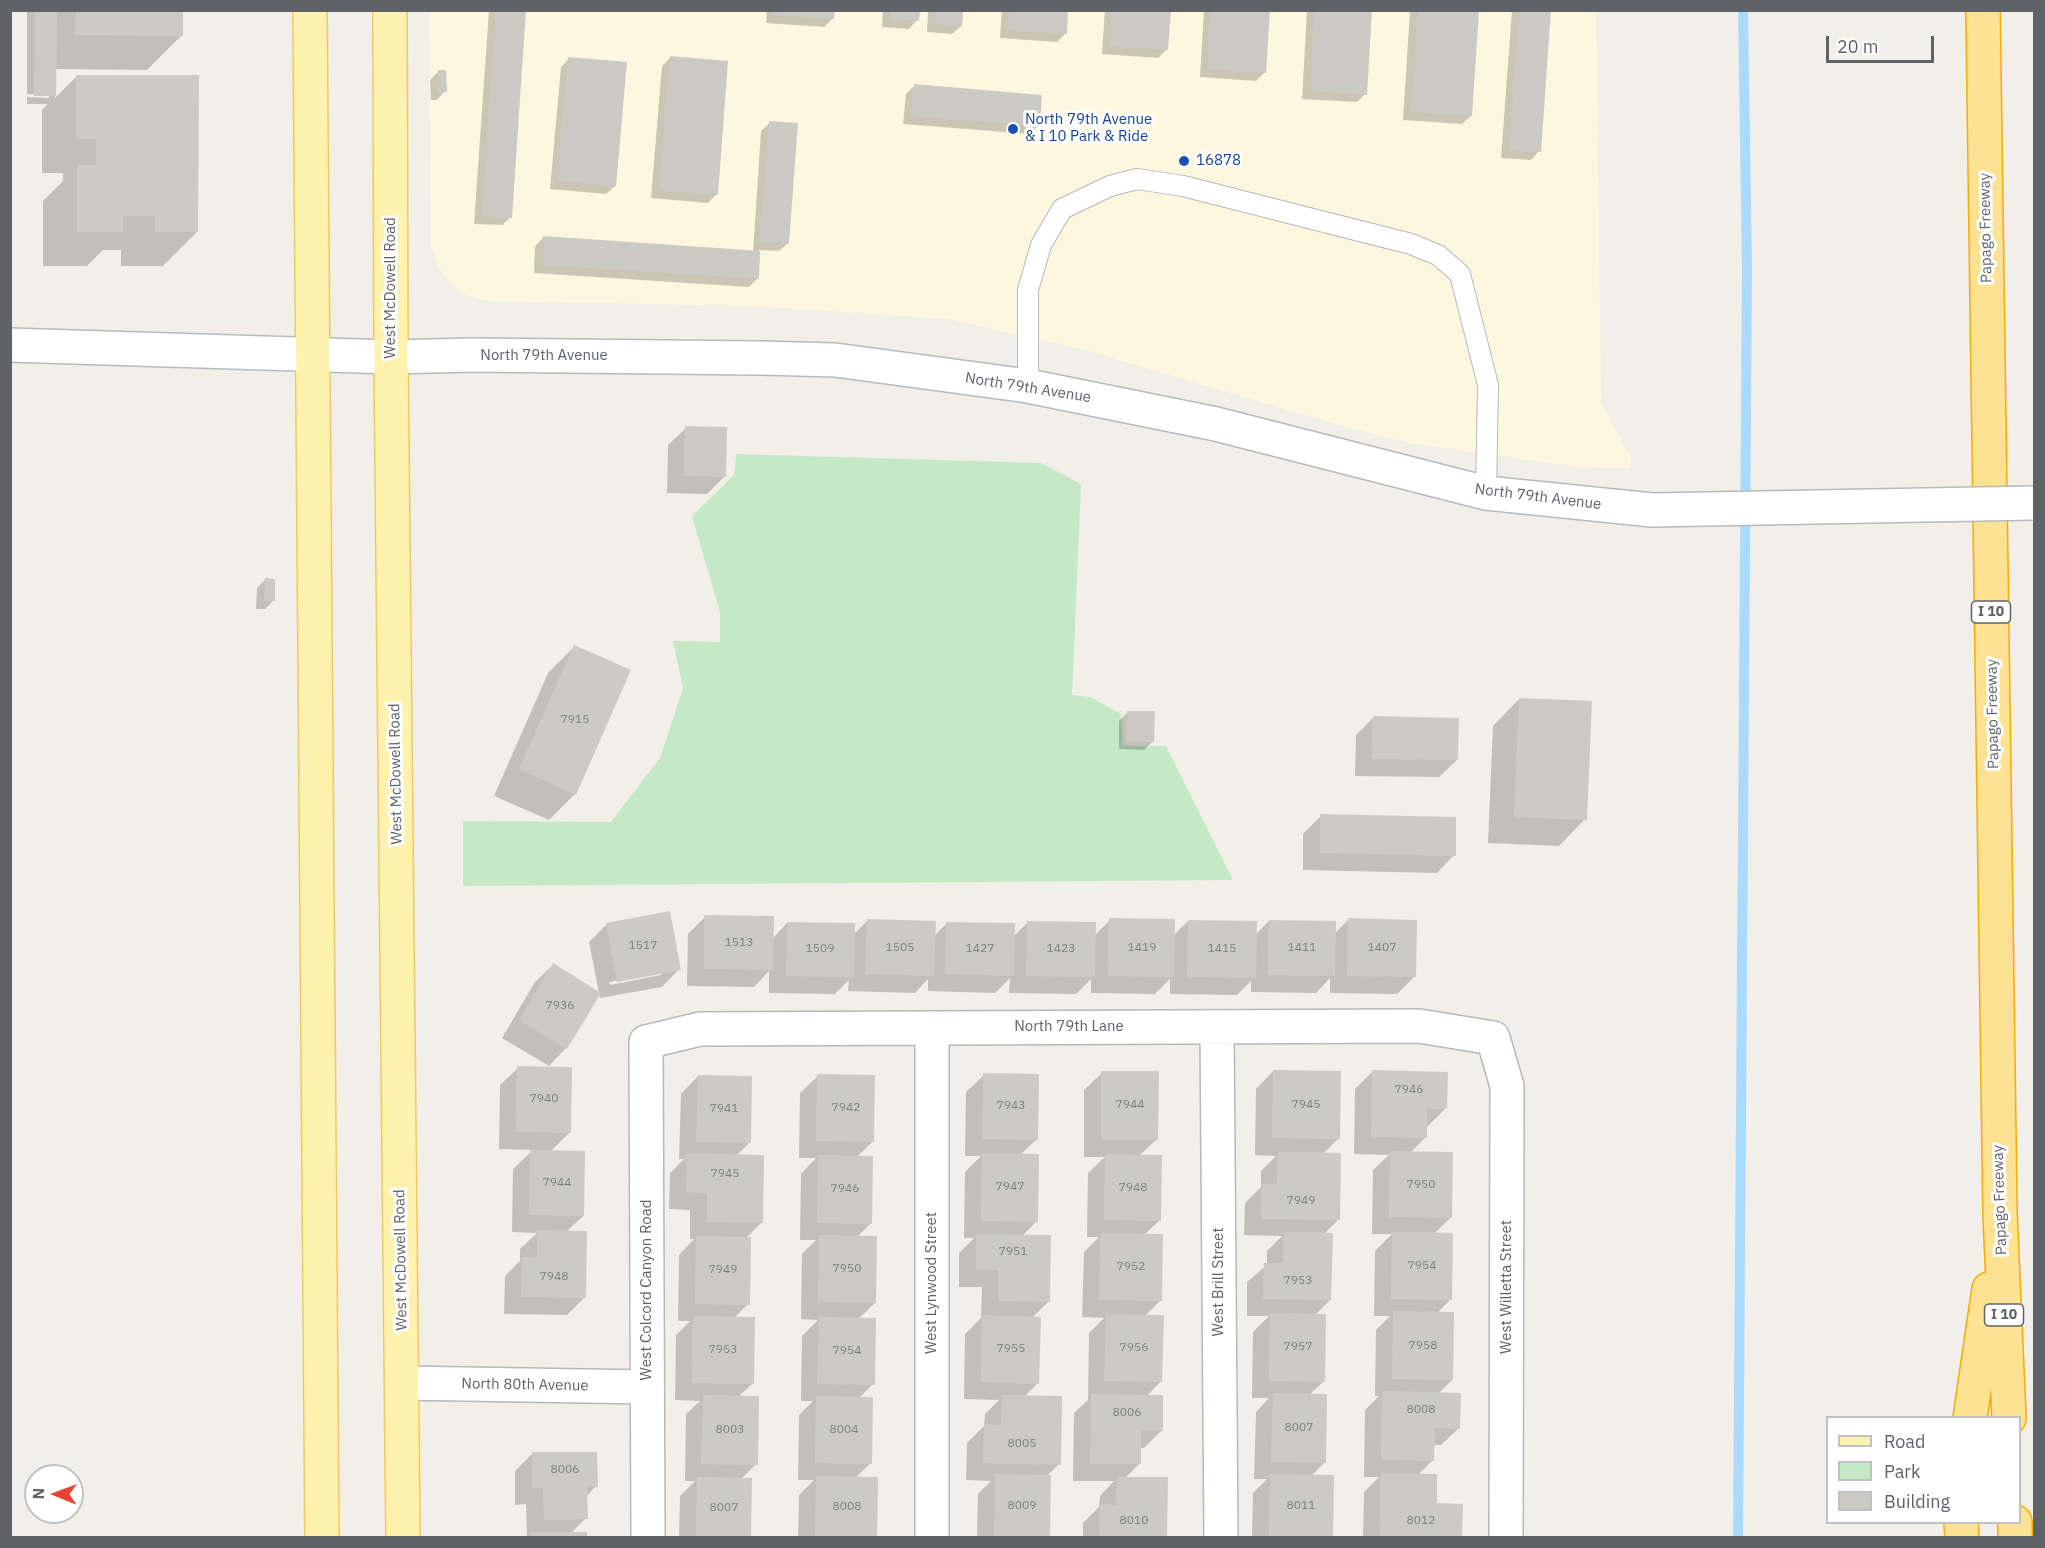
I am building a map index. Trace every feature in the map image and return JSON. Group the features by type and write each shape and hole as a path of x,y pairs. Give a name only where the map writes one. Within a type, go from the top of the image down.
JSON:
{"highway":[{"name":"Papago Freeway","path":"1983,10 2000,1213 2010,1416"},
{"path":"1970,1416 2000,1213"}],"main road":[{"path":"310,10 322,1538"},
{"name":"West McDowell Road","path":"390,10 391,357 403,1538"}],"street":[{"name":"North 79th Avenue","path":"10,345 391,357 587,356 835,360 1028,386 1216,423 1486,493 1652,510 2034,503"},
{"name":"North 79th Lane","path":"646,1042 699,1029 1419,1026 1493,1038"},
{"name":"West Brill Street","path":"1218,1027 1221,1538"},
{"name":"West Lynwood Street","path":"932,1028 932,1538"},
{"name":"West Willetta Street","path":"1493,1038 1507,1086 1506,1538"},
{"name":"West Colcord Canyon Road","path":"646,1042 648,1538"},
{"name":"North 80th Avenue","path":"402,1383 647,1387"}],"lane":[{"path":"1028,386 1028,290 1041,245 1062,209 1110,186 1137,179 1183,186 1411,244 1438,255 1460,274 1488,385 1486,493"}],"shaded area":[{"name":"North 79th Avenue & I 10 Park & Ride","path":"429,11 1596,11 1601,401 1631,459 1631,468 1577,467 1409,443 1325,421 1082,349 948,319 757,306 486,301 463,294 446,278 438,266 431,247"}],"green space":[{"path":"736,454 1041,463 1081,484 1072,695 1090,697 1121,714 1123,746 1166,746 1233,880 463,886 463,821 611,822 660,758 683,688 673,641 720,642 720,612 692,516 734,475"}],"building":[{"path":"35,10 57,10 56,96 34,96"},
{"path":"76,10 183,10 183,36 75,35"},
{"path":"496,10 526,10 512,218 482,216"},
{"path":"774,10 835,10 834,19 774,15"},
{"path":"890,10 920,10 919,21 890,19"},
{"path":"935,10 963,10 962,26 934,24"},
{"path":"1009,10 1068,10 1067,34 1008,30"},
{"path":"1112,10 1171,10 1168,50 1109,46"},
{"path":"1211,10 1270,10 1266,73 1207,69"},
{"path":"1315,10 1372,10 1367,95 1310,91"},
{"path":"1418,10 1479,10 1472,116 1411,112"},
{"path":"1519,10 1551,10 1541,152 1509,150"},
{"path":"670,56 728,61 718,195 659,190"},
{"path":"568,57 627,62 616,186 557,181"},
{"path":"438,70 446,70 447,92 438,92"},
{"path":"76,75 199,75 198,232 155,232 155,216 123,216 123,232 77,232 77,165 96,165 96,139 76,139"},
{"path":"914,84 1042,95 1040,126 911,116"},
{"path":"769,121 798,123 789,244 760,242"},
{"path":"543,236 760,251 759,279 542,265"},
{"path":"685,426 727,427 726,477 684,476"},
{"path":"265,578 275,579 275,601 264,601"},
{"path":"574,645 631,670 576,795 519,769"},
{"path":"1519,698 1592,701 1587,820 1514,817"},
{"path":"1127,711 1155,711 1154,742 1126,742"},
{"path":"1373,716 1459,718 1458,760 1372,759"},
{"path":"1320,814 1456,817 1456,856 1320,853"},
{"path":"670,911 681,970 617,982 606,923"},
{"path":"704,915 774,916 773,970 704,969"},
{"path":"1109,918 1175,919 1174,977 1108,976"},
{"path":"1348,918 1417,920 1416,977 1347,976"},
{"path":"867,919 936,921 934,976 865,974"},
{"path":"1188,920 1257,921 1256,978 1187,977"},
{"path":"1269,920 1336,921 1335,976 1268,975"},
{"path":"1027,921 1096,922 1095,977 1026,976"},
{"path":"787,922 855,923 854,977 786,976"},
{"path":"946,922 1015,923 1014,976 945,974"},
{"path":"553,963 601,993 567,1049 519,1020"},
{"path":"517,1066 572,1067 571,1133 516,1132"},
{"path":"1273,1070 1341,1071 1340,1139 1272,1138"},
{"path":"1372,1070 1448,1072 1447,1109 1427,1109 1427,1138 1371,1137"},
{"path":"1101,1071 1159,1071 1158,1140 1101,1140"},
{"path":"983,1073 1039,1074 1038,1140 982,1139"},
{"path":"817,1074 875,1075 874,1142 816,1141"},
{"path":"698,1075 752,1076 751,1143 696,1142"},
{"path":"530,1150 585,1151 584,1216 529,1215"},
{"path":"1390,1151 1453,1152 1452,1218 1389,1217"},
{"path":"1278,1152 1341,1153 1340,1220 1261,1219 1262,1184 1277,1184"},
{"path":"687,1153 764,1155 763,1223 707,1222 707,1193 686,1192"},
{"path":"982,1153 1039,1154 1038,1222 981,1221"},
{"path":"1105,1154 1162,1155 1161,1221 1104,1220"},
{"path":"818,1155 873,1156 872,1224 817,1223"},
{"path":"537,1230 587,1231 586,1298 521,1297 522,1257 537,1257"},
{"path":"1284,1232 1333,1233 1331,1300 1263,1299 1264,1263 1283,1263"},
{"path":"1392,1232 1453,1233 1452,1300 1391,1299"},
{"path":"1101,1233 1163,1234 1162,1301 1099,1300"},
{"path":"976,1234 1051,1235 1050,1302 998,1301 998,1270 976,1270"},
{"path":"819,1235 877,1236 876,1303 818,1302"},
{"path":"696,1236 751,1237 750,1305 695,1304"},
{"path":"1393,1311 1454,1312 1453,1380 1392,1379"},
{"path":"1270,1313 1326,1314 1325,1382 1269,1381"},
{"path":"1106,1314 1164,1315 1162,1382 1104,1381"},
{"path":"982,1315 1041,1317 1039,1384 981,1382"},
{"path":"693,1316 755,1317 754,1384 692,1383"},
{"path":"819,1317 876,1318 875,1385 817,1384"},
{"path":"1382,1391 1461,1393 1460,1429 1435,1428 1434,1461 1381,1460"},
{"path":"1273,1393 1327,1394 1326,1463 1271,1462"},
{"path":"1091,1394 1163,1395 1163,1431 1141,1431 1141,1464 1090,1464"},
{"path":"703,1395 759,1396 758,1465 701,1464"},
{"path":"1002,1395 1062,1396 1061,1465 983,1463 984,1424 1001,1425"},
{"path":"816,1396 873,1397 872,1464 815,1463"},
{"path":"532,1452 597,1452 598,1487 587,1487 588,1519 544,1520 543,1488 532,1488"},
{"path":"1381,1473 1437,1474 1437,1503 1463,1504 1462,1538 1380,1538"},
{"path":"995,1474 1051,1475 1050,1538 994,1538"},
{"path":"1270,1474 1334,1475 1333,1538 1269,1538"},
{"path":"816,1476 878,1477 877,1538 815,1538"},
{"path":"697,1477 752,1478 751,1538 696,1538"},
{"path":"1117,1477 1168,1477 1167,1538 1099,1538 1100,1504 1116,1505"},
{"path":"531,1532 587,1532 587,1538 531,1538"}],"waterway":[{"path":"1738,1538 1747,268 1743,10"}],"place":[{"name":"North 79th Avenue & I 10 Park & Ride","path":"1013,129"},
{"name":"16878","path":"1184,161"}]}
